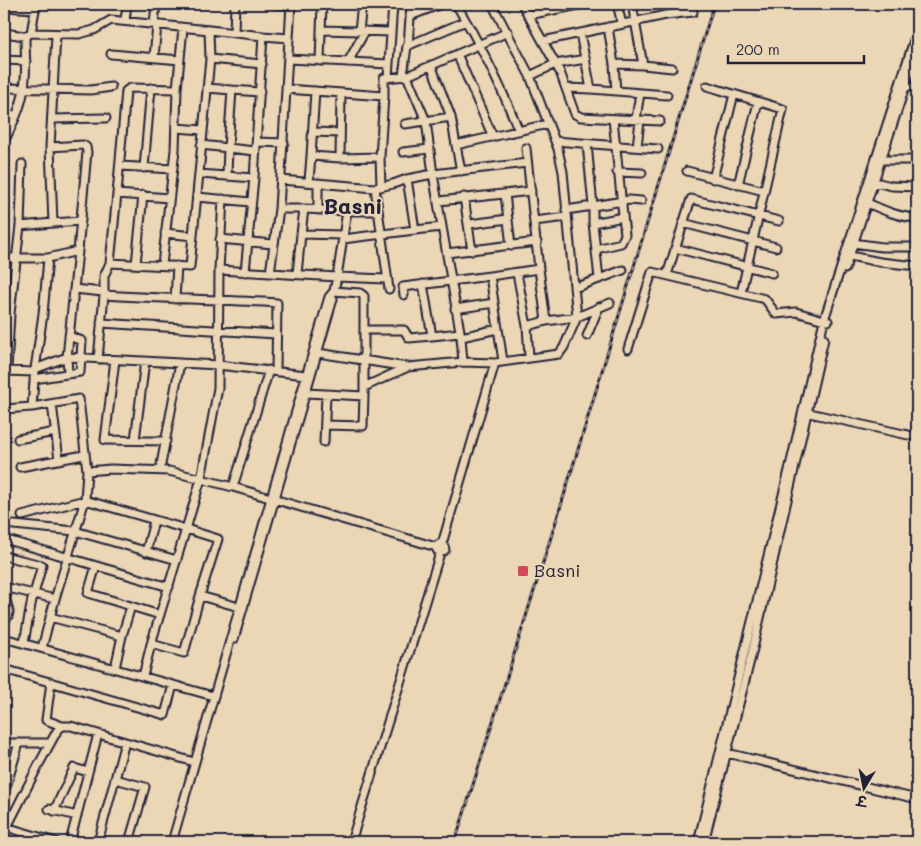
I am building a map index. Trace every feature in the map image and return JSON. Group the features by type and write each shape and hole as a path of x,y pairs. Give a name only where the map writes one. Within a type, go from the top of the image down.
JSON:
{"street":[{"path":"125,21 127,4"},
{"path":"154,57 156,4"},
{"path":"234,34 236,4"},
{"path":"270,273 279,208 291,4 275,4"},
{"path":"320,61 322,4"},
{"path":"348,62 362,31 362,4"},
{"path":"388,78 393,4"},
{"path":"411,4 405,76 426,121 463,362"},
{"path":"410,16 441,4"},
{"path":"456,4 480,44 519,131"},
{"path":"318,353 408,367 463,362 496,363 559,354 564,347 577,317 563,172 555,141 530,76 492,4"},
{"path":"522,4 555,64 577,116 660,121"},
{"path":"528,15 547,7 584,4"},
{"path":"617,4 622,24"},
{"path":"632,4 643,65"},
{"path":"4,7 35,6 28,35 24,88 16,115 4,142"},
{"path":"543,41 622,24 693,12"},
{"path":"4,33 28,35 79,34 94,30 111,20 234,34 289,38"},
{"path":"408,46 466,21"},
{"path":"162,265 173,169 183,28"},
{"path":"608,28 616,91"},
{"path":"110,263 190,267 210,59 209,30"},
{"path":"321,30 391,32"},
{"path":"389,289 377,211 384,78 405,76 508,32"},
{"path":"826,321 850,256 865,202 881,160 917,32"},
{"path":"580,33 591,89"},
{"path":"54,223 50,147 56,35"},
{"path":"245,272 257,142 263,36"},
{"path":"704,842 826,321 903,86 917,50"},
{"path":"111,54 180,60"},
{"path":"457,54 493,137"},
{"path":"210,59 262,64"},
{"path":"288,59 389,64"},
{"path":"530,76 555,64 586,59"},
{"path":"4,60 26,60"},
{"path":"614,64 672,68"},
{"path":"431,65 451,117 461,171"},
{"path":"707,86 783,109 741,293"},
{"path":"903,86 917,86"},
{"path":"4,88 91,90 111,87"},
{"path":"98,359 104,276 110,263 126,91 130,88 178,89"},
{"path":"144,168 151,88"},
{"path":"207,88 260,92"},
{"path":"566,88 667,95"},
{"path":"286,89 384,96"},
{"path":"227,175 232,90"},
{"path":"309,181 314,132 315,91"},
{"path":"340,158 341,93"},
{"path":"638,147 640,93"},
{"path":"713,178 734,94"},
{"path":"738,185 758,102"},
{"path":"4,115 16,115"},
{"path":"405,124 451,117"},
{"path":"52,118 106,118"},
{"path":"596,249 621,243 625,235 613,119"},
{"path":"456,145 548,124"},
{"path":"176,128 203,130"},
{"path":"314,132 340,133"},
{"path":"555,141 658,149"},
{"path":"257,142 284,143"},
{"path":"201,144 255,151"},
{"path":"587,144 599,278"},
{"path":"50,147 83,145 86,147 87,152 67,357 68,374"},
{"path":"526,148 546,321"},
{"path":"403,152 430,149"},
{"path":"311,156 340,158 380,157"},
{"path":"881,160 917,160"},
{"path":"281,180 378,187 433,174 527,163"},
{"path":"22,164 20,226 7,314 6,371 68,374 80,372 82,341 69,336"},
{"path":"120,166 173,169"},
{"path":"687,171 764,191"},
{"path":"617,172 642,173"},
{"path":"199,174 254,178"},
{"path":"407,179 415,230"},
{"path":"874,182 892,186 917,187"},
{"path":"318,184 318,210"},
{"path":"439,201 531,191"},
{"path":"117,194 169,198"},
{"path":"505,194 511,246"},
{"path":"136,264 143,195"},
{"path":"197,196 251,202"},
{"path":"464,197 470,224 472,251"},
{"path":"144,676 151,644 201,479 218,388 218,270 223,199"},
{"path":"667,275 691,199 779,221"},
{"path":"534,221 593,206 641,200"},
{"path":"865,202 882,211 917,218"},
{"path":"279,208 377,211"},
{"path":"297,274 304,209"},
{"path":"272,500 333,299 347,211"},
{"path":"593,222 623,217"},
{"path":"470,224 508,219"},
{"path":"20,226 81,221"},
{"path":"683,224 776,247"},
{"path":"301,234 343,237 382,235 442,227"},
{"path":"166,233 193,236"},
{"path":"220,239 273,244"},
{"path":"447,254 536,242"},
{"path":"854,243 882,247 917,247"},
{"path":"675,248 772,273"},
{"path":"4,258 48,258 78,251"},
{"path":"850,256 880,262 917,266"},
{"path":"32,407 48,258"},
{"path":"176,299 177,266"},
{"path":"404,295 403,286 539,269"},
{"path":"218,270 386,278"},
{"path":"574,288 623,270"},
{"path":"628,349 652,272 765,299 776,314 796,312 826,321"},
{"path":"517,273 527,326 529,357"},
{"path":"490,276 504,361"},
{"path":"423,284 432,336"},
{"path":"74,289 104,294 176,299 218,299 276,303 276,334 272,370 234,487"},
{"path":"325,425 364,426 363,294 333,292"},
{"path":"176,842 306,375 329,297 333,292"},
{"path":"455,309 494,303"},
{"path":"527,326 546,321 577,317 598,307 610,304"},
{"path":"587,336 598,307"},
{"path":"101,323 276,334"},
{"path":"364,330 404,330 409,338 460,335 498,329"},
{"path":"35,373 67,357 218,365 306,375"},
{"path":"115,360 105,440 166,441"},
{"path":"135,440 145,362"},
{"path":"160,470 180,363"},
{"path":"351,842 496,363"},
{"path":"364,387 408,367"},
{"path":"306,393 364,396"},
{"path":"324,442 326,395"},
{"path":"4,409 79,400 87,471 84,500 42,648"},
{"path":"52,404 59,460"},
{"path":"805,412 917,437"},
{"path":"18,439 55,432"},
{"path":"20,467 84,455"},
{"path":"87,471 169,470 234,487 272,500 439,548"},
{"path":"22,516 84,500 218,539 184,654 151,644"},
{"path":"146,552 154,521"},
{"path":"4,524 75,531 176,560"},
{"path":"4,539 169,587"},
{"path":"4,556 42,565 33,594 24,642"},
{"path":"96,566 88,593 160,615"},
{"path":"8,617 6,587 55,599"},
{"path":"172,842 239,607 246,591"},
{"path":"200,596 239,607"},
{"path":"115,668 131,606"},
{"path":"50,617 122,636"},
{"path":"4,638 213,696"},
{"path":"4,669 165,715 173,685"},
{"path":"51,682 46,720 194,762"},
{"path":"55,842 5,830 50,743 62,726"},
{"path":"70,842 98,734"},
{"path":"98,842 125,742"},
{"path":"4,743 50,743"},
{"path":"4,794 19,743"},
{"path":"724,752 917,799"},
{"path":"698,842 724,752"},
{"path":"77,816 51,810 74,768 88,772"},
{"path":"115,780 145,788 130,842"}],"railway":[{"path":"455,842 562,502 714,4"}],"place":[{"name":"Basni","path":"523,571"}],"district":[{"name":"Basni","path":"353,206"}]}
